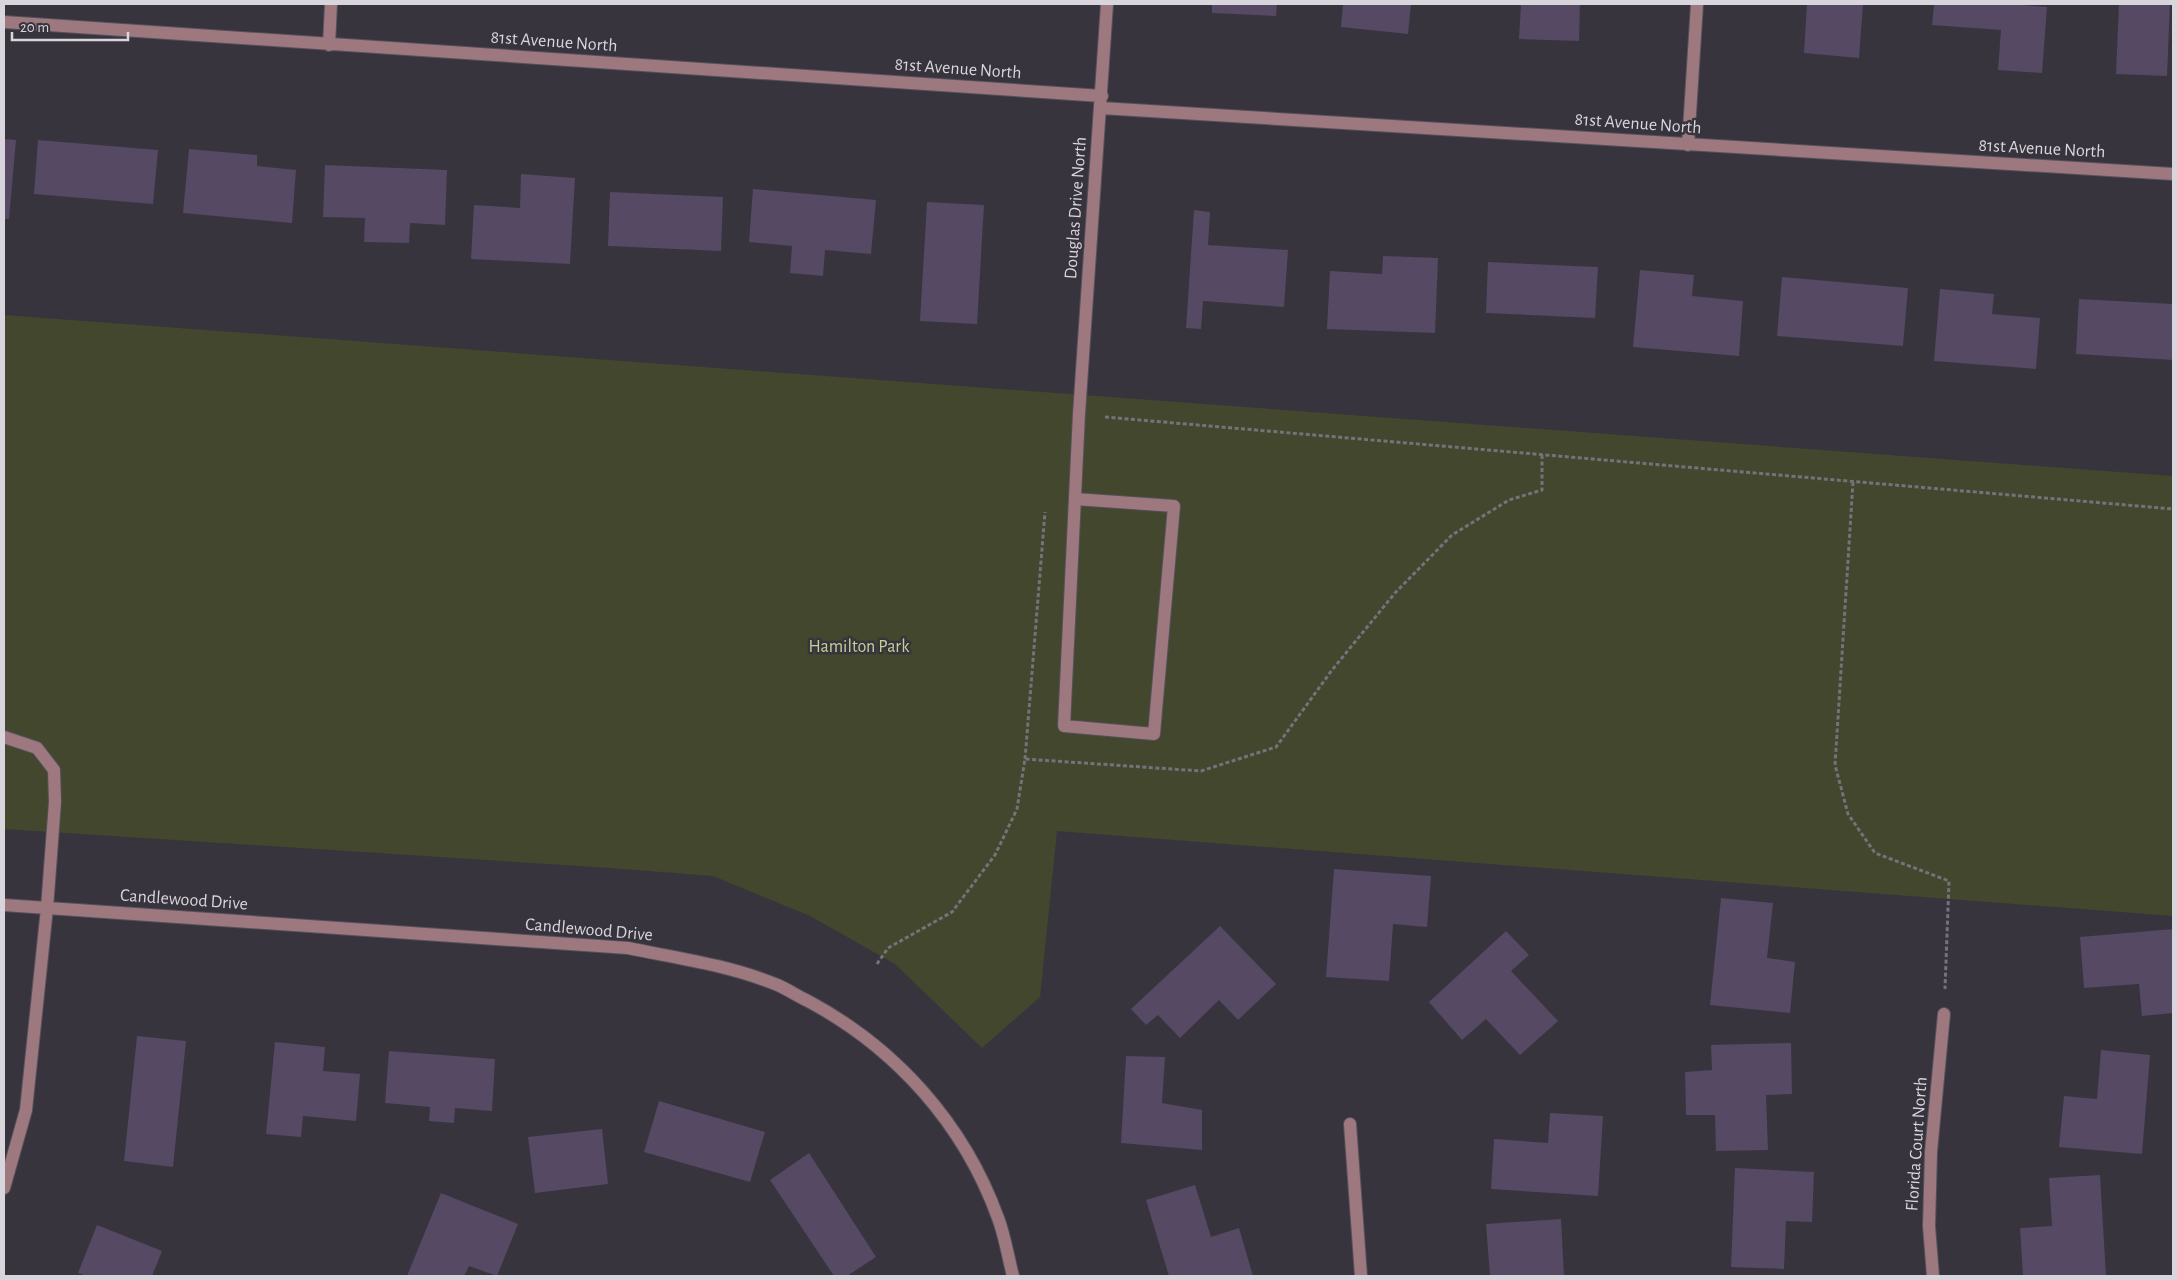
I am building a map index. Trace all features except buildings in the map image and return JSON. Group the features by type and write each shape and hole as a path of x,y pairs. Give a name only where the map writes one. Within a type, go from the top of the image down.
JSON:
{"street":[{"path":"329,44 331,4"},
{"name":"Douglas Drive North","path":"1075,499 1174,506 1154,734 1064,726 1079,414 1107,4"},
{"path":"1688,145 1697,4"},
{"name":"81st Avenue North","path":"4,22 329,44 1688,145 2173,174"},
{"path":"4,737 37,748 54,770 54,811 47,908 26,1110 4,1188"},
{"name":"Candlewood Drive","path":"4,905 628,948 718,966 775,984 826,1011 874,1044 920,1086 965,1146 998,1218 1013,1276"},
{"name":"Florida Court North","path":"1933,1276 1929,1226 1931,1152 1944,1014"},
{"path":"1350,1124 1361,1276"}],"path":[{"path":"1079,414 2173,509"},
{"path":"877,964 888,948 952,912 995,856 1017,809 1025,759 1201,771 1276,747 1332,670 1395,593 1452,535 1509,500 1542,490 1542,455"},
{"path":"1853,482 1835,765 1848,814 1875,853 1949,880 1944,1014"}],"green space":[{"name":"Hamilton Park","path":"4,315 2173,476 2173,916 1057,831 1040,997 982,1048 895,964 810,916 713,876 4,829"}]}
